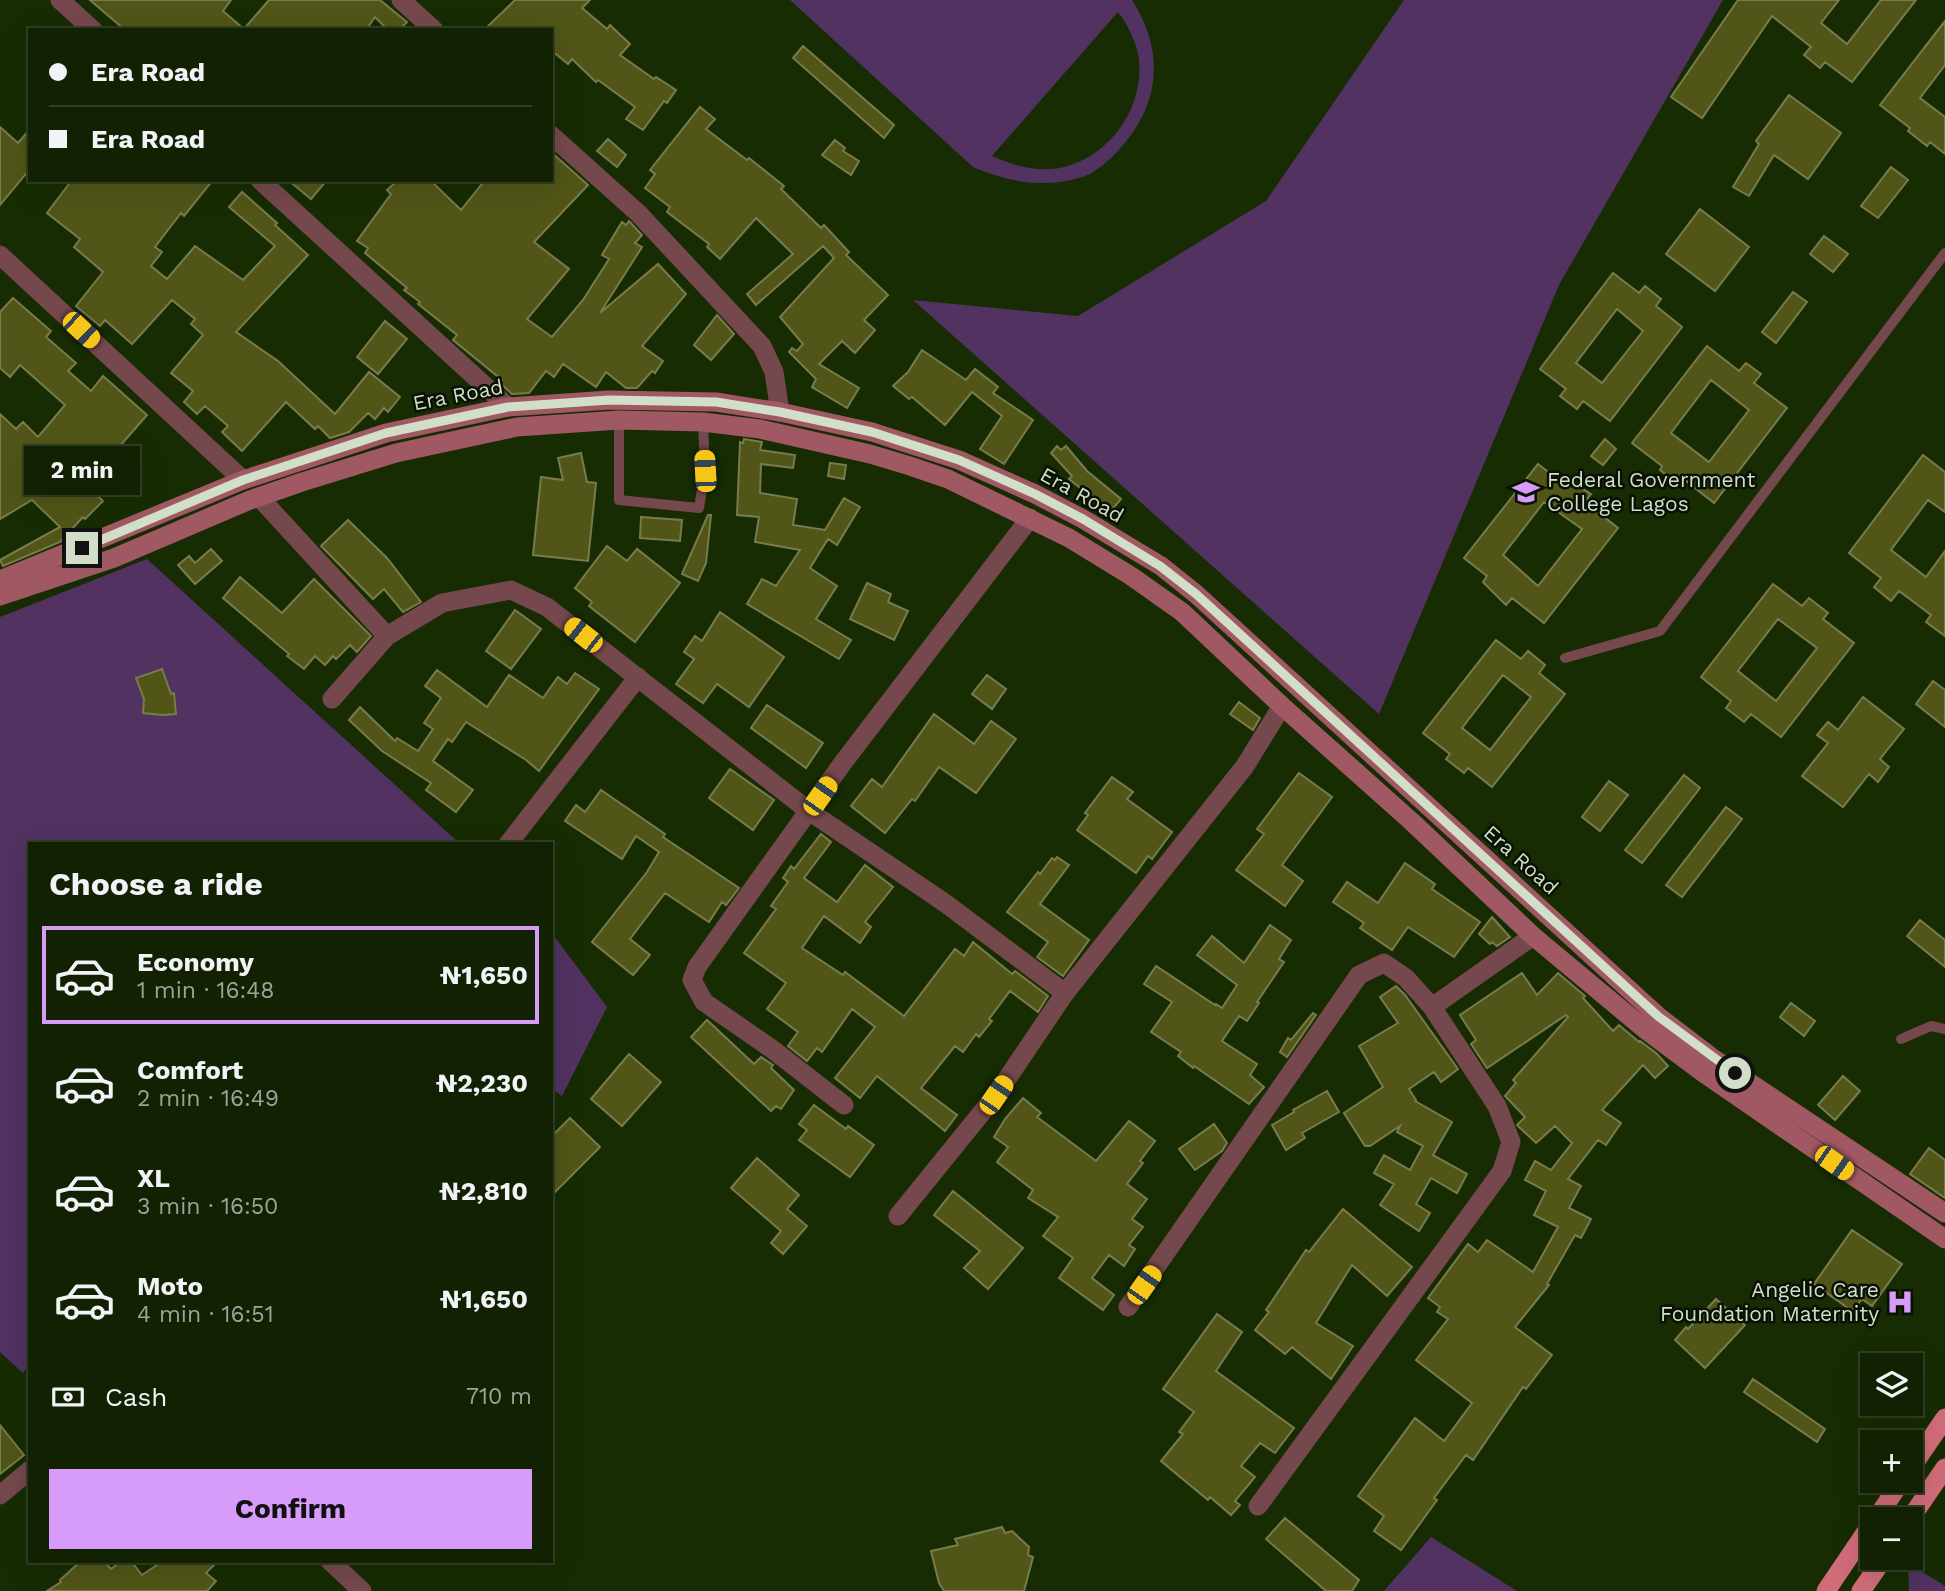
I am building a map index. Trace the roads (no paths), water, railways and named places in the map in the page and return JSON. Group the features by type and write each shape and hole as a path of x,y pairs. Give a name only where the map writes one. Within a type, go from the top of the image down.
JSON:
{"highway":[{"path":"1923,1450 1945,1418"},
{"path":"1918,1507 1945,1468"},
{"path":"1826,1591 1860,1541"},
{"path":"1861,1591 1876,1570"}],"main road":[{"name":"Era Road","path":"0,580 243,480 386,433 508,407 609,400 716,402 780,412 872,432 917,446 959,460 1035,494 1083,519 1160,566 1207,603 1659,1017 1714,1059 1945,1213"},
{"path":"0,596 114,558 259,497 396,453 517,427 619,420 703,422 760,429 910,466 948,479 1079,544 1182,612 1533,936 1647,1031 1702,1072 1945,1239"},
{"path":"910,466 917,446"}],"street":[{"path":"60,0 91,28"},
{"path":"401,0 432,28"},
{"path":"553,137 639,214 762,346 774,372 780,412"},
{"path":"262,182 508,407"},
{"path":"0,255 243,480"},
{"path":"259,497 387,636"},
{"path":"844,1105 772,1049 704,1002 692,980 697,967 842,764 1030,518"},
{"path":"332,699 387,636 442,604 511,590 547,607 809,811 945,903 1065,993"},
{"path":"510,842 638,677"},
{"path":"898,1216 996,1095 1065,993 1245,766 1282,706"},
{"path":"1432,1007 1533,936"},
{"path":"1128,1307 1359,975 1384,963 1406,978 1432,1007 1497,1106 1511,1142 1502,1171 1258,1506"},
{"path":"0,1495 28,1472"},
{"path":"332,1563 362,1591"}],"lane":[{"path":"1565,658 1660,631 1945,253"},
{"path":"619,420 619,500 699,508 705,471 703,422"},
{"path":"1901,1039 1931,1026 1945,1029"}],"place":[{"name":"Federal Government College Lagos","path":"1526,492"},
{"name":"Angelic Care Foundation Maternity","path":"1900,1302"}]}
